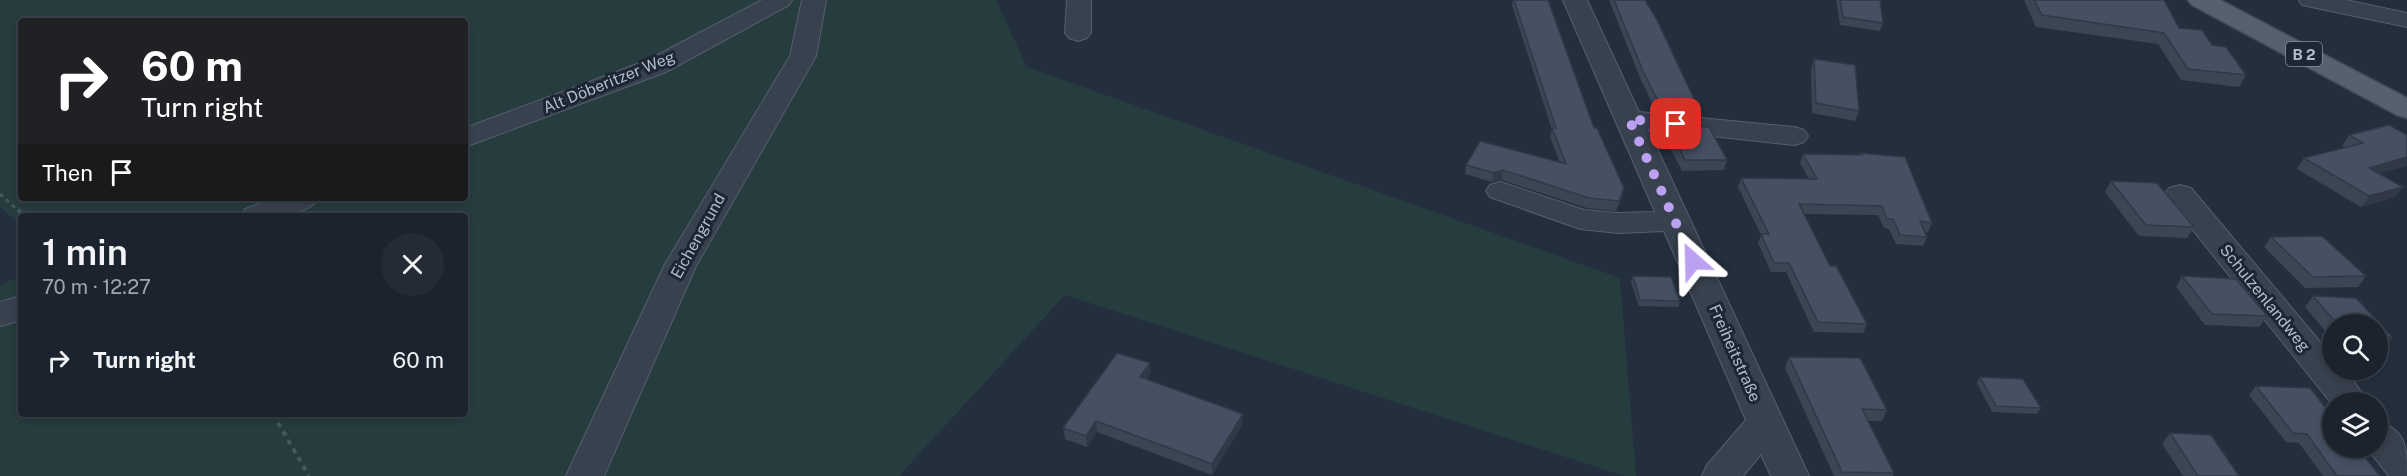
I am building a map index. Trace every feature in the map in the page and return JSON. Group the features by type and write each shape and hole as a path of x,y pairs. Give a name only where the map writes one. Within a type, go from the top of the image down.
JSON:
{"main road":[{"name":"B 2","path":"2201,0 2407,109"}],"street":[{"name":"Alt Döberitzer Weg","path":"468,137 657,66 780,0"},
{"name":"Eichengrund","path":"585,476 680,266 802,56 814,0"},
{"path":"1078,33 1079,0"},
{"name":"Freiheitstraße","path":"1575,0 1790,476"},
{"path":"2311,0 2407,20"},
{"path":"1629,119 1794,136"},
{"path":"1501,191 1580,219 1618,223 1675,221"},
{"name":"Schulzenlandweg","path":"2180,194 2343,392"},
{"path":"264,213 296,201"},
{"path":"0,315 18,308"},
{"path":"1721,476 1766,422"},
{"path":"2388,447 2407,471"}],"path":[{"path":"0,194 22,213"},
{"path":"275,417 309,476"}],"green space":[{"path":"0,0 996,0 1027,67 1620,278 1636,476 1624,476 1065,295 899,476 0,476 0,285 18,277 18,417 468,417 468,213 18,213 18,223 0,207"}],"building":[{"path":"1514,0 1548,0 1594,128 1597,128 1624,188 1619,201 1589,198 1503,170 1494,173 1466,165 1480,141 1566,164 1552,128 1556,128"},
{"path":"1614,0 1645,0 1657,20 1696,106 1659,103 1643,71"},
{"path":"1840,0 1880,0 1883,23 1843,17"},
{"path":"2034,0 2164,0 2179,28 2202,30 2212,45 2226,47 2246,75 2188,69 2164,33 2042,15"},
{"path":"1814,59 1855,65 1859,111 1816,103"},
{"path":"1670,123 1709,127 1727,160 1685,160 1673,137 1677,137"},
{"path":"2389,125 2407,135 2407,157 2369,168 2403,187 2369,196 2304,158 2363,143 2349,135"},
{"path":"1860,153 1905,157 1932,223 1920,221 1927,237 1900,235 1893,219 1887,219 1882,206 1799,204 1830,266 1836,266 1867,324 1818,322 1789,263 1774,263 1761,234 1769,234 1741,178 1817,179 1803,154 1862,155"},
{"path":"2111,181 2157,183 2194,227 2146,225"},
{"path":"2322,236 2366,276 2313,277 2271,237"},
{"path":"1633,276 1671,277 1680,301 1640,300"},
{"path":"2182,276 2236,279 2267,316 2212,314"},
{"path":"2313,296 2356,298 2371,314 2328,314"},
{"path":"1117,353 1150,363 1140,377 1243,414 1212,464 1096,421 1086,436 1063,428"},
{"path":"1789,357 1860,358 1887,410 1862,409 1894,473 1842,472"},
{"path":"1980,377 2023,379 2041,408 1996,406"},
{"path":"2256,386 2310,388 2322,403 2322,455 2307,434 2293,433"},
{"path":"2170,433 2211,435 2239,476 2198,476"},
{"path":"2324,458 2366,458 2380,476 2337,476"}],"route":[{"path":"1676,124 1629,119 1693,261"}]}
